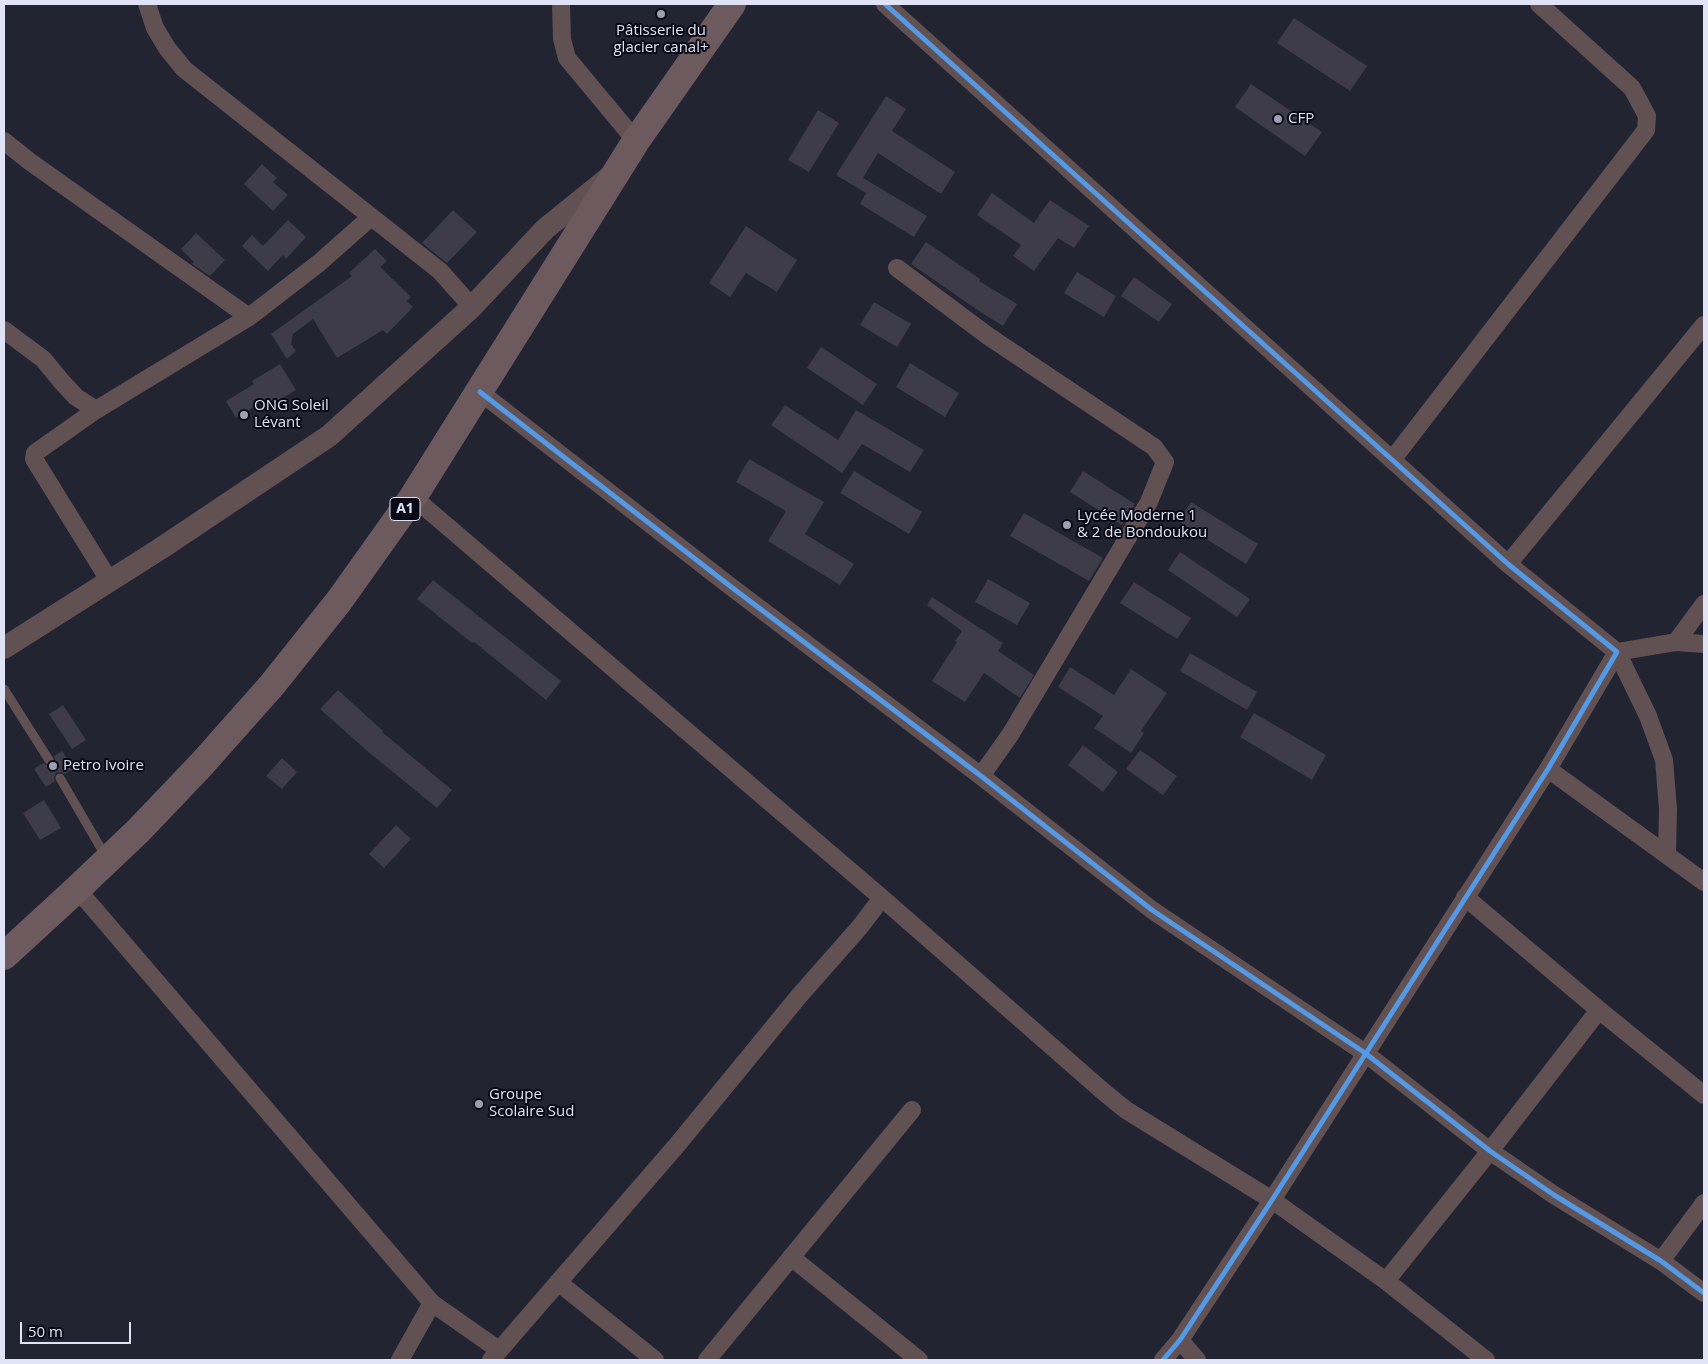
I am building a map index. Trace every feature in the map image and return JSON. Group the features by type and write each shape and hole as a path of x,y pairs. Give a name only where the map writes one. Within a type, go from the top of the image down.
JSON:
{"main road":[{"name":"A1","path":"4,956 108,860 201,766 272,685 339,601 413,497 636,141 732,4"}],"street":[{"path":"147,4 155,28 166,48 184,69 440,272 472,307"},
{"path":"562,4 562,39 567,58 636,141"},
{"path":"885,4 1508,564 1617,652 1648,716 1664,760 1668,808 1667,854"},
{"path":"1392,460 1646,130 1648,116 1632,88 1539,4"},
{"path":"4,141 28,161 249,317"},
{"path":"4,648 224,508 329,436 472,307 545,229 618,170"},
{"path":"110,580 34,459 36,452 96,410 249,317 319,264 371,217"},
{"path":"897,268 988,336 1154,447 1165,462 1149,502 1010,735 981,776"},
{"path":"1508,564 1704,325"},
{"path":"4,330 44,359 76,397 96,410"},
{"path":"480,392 730,586 981,776 1152,910 1365,1053 1490,1151 1554,1195 1661,1261 1704,1293"},
{"path":"413,497 882,898 1126,1110 1272,1200 1386,1281 1486,1360"},
{"path":"1676,642 1704,604"},
{"path":"1163,1360 1180,1340 1272,1200 1548,769 1617,652 1676,642 1704,644"},
{"path":"1548,769 1704,882"},
{"path":"77,889 432,1303 495,1355 676,1145 799,996 859,928 882,898"},
{"path":"1466,897 1599,1010 1704,1095"},
{"path":"1386,1281 1599,1010"},
{"path":"707,1360 912,1110"},
{"path":"1661,1261 1704,1203"},
{"path":"791,1257 919,1360"},
{"path":"558,1282 655,1360"},
{"path":"400,1360 432,1303"},
{"path":"1180,1340 1197,1360"}],"lane":[{"path":"4,689 49,760"},
{"path":"60,778 108,860"}],"building":[{"path":"1294,18 1367,66 1350,91 1277,43"},
{"name":"CFP","path":"1251,84 1322,132 1305,156 1235,107"},
{"path":"886,96 906,109 892,131 955,172 941,194 878,153 863,178 927,216 914,237 860,204 866,193 836,175"},
{"path":"818,110 839,123 809,172 788,160"},
{"path":"262,164 277,178 273,182 288,195 273,211 244,184"},
{"path":"992,193 1034,223 1050,200 1089,226 1074,248 1058,238 1034,271 1013,256 1021,245 977,215"},
{"path":"453,210 477,232 447,263 422,243"},
{"path":"288,220 306,237 286,259 283,255 268,271 242,246 252,235 263,246"},
{"path":"746,226 797,260 777,292 746,273 730,297 709,283"},
{"path":"196,233 225,260 210,276 192,264 194,262 181,249"},
{"path":"926,242 980,279 979,281 1017,304 1003,326 911,264"},
{"path":"375,249 387,261 380,267 411,297 407,301 413,307 387,334 383,330 337,358 313,319 293,334 291,344 296,351 287,359 271,334 352,276 349,273"},
{"path":"1077,272 1116,296 1104,317 1064,293"},
{"path":"1134,277 1172,304 1159,322 1121,296"},
{"path":"874,302 911,324 897,347 860,325"},
{"path":"821,347 877,384 863,405 807,368"},
{"path":"910,363 959,393 945,417 896,387"},
{"path":"280,364 296,390 276,402 275,399 266,405 264,401 236,418 226,401 254,384 252,381"},
{"path":"785,405 838,440 856,410 924,450 910,472 862,444 842,473 771,425"},
{"path":"749,459 824,502 805,534 854,564 840,585 768,541 786,511 736,482"},
{"path":"854,471 922,512 909,534 840,493"},
{"path":"1083,471 1135,504 1122,525 1070,492"},
{"path":"1191,502 1258,544 1246,564 1178,521"},
{"path":"1024,513 1103,558 1089,581 1010,536"},
{"path":"1180,552 1250,599 1237,617 1168,570"},
{"path":"988,579 1030,603 1017,625 975,602"},
{"path":"433,580 561,681 546,700 417,599"},
{"path":"1134,582 1191,618 1177,639 1120,603"},
{"path":"932,597 1003,643 998,651 1034,675 1020,698 984,673 965,702 932,681 962,631 927,605"},
{"path":"1190,653 1257,692 1247,710 1180,671"},
{"path":"1070,667 1114,695 1131,669 1167,693 1141,731 1144,733 1131,753 1094,728 1103,716 1058,687"},
{"path":"338,690 382,732 452,790 437,808 366,750 320,709"},
{"path":"63,705 86,740 72,749 49,714"},
{"path":"1254,713 1326,755 1312,780 1240,737"},
{"path":"1083,745 1118,772 1103,792 1068,765"},
{"path":"1140,750 1177,776 1163,795 1126,769"},
{"path":"62,751 74,769 65,774 56,773 55,781 46,787 34,769 43,763 49,766 53,765 54,756"},
{"path":"282,758 297,772 282,789 266,776"},
{"path":"44,800 61,828 40,840 23,813"},
{"path":"396,825 411,839 384,868 369,854"}],"cycle path":[{"path":"885,4 1508,564 1617,652 1548,769 1272,1200 1180,1340 1163,1360"},
{"path":"480,392 730,586 981,776 1152,910 1365,1053 1490,1151 1554,1195 1661,1261 1704,1293"}],"place":[{"name":"Pâtisserie du glacier canal+","path":"661,14"},
{"name":"CFP","path":"1278,119"},
{"name":"ONG Soleil Lévant","path":"244,415"},
{"name":"Lycée Moderne 1 & 2 de Bondoukou","path":"1067,525"},
{"name":"Petro Ivoire","path":"53,766"},
{"name":"Groupe Scolaire Sud","path":"479,1104"}]}
